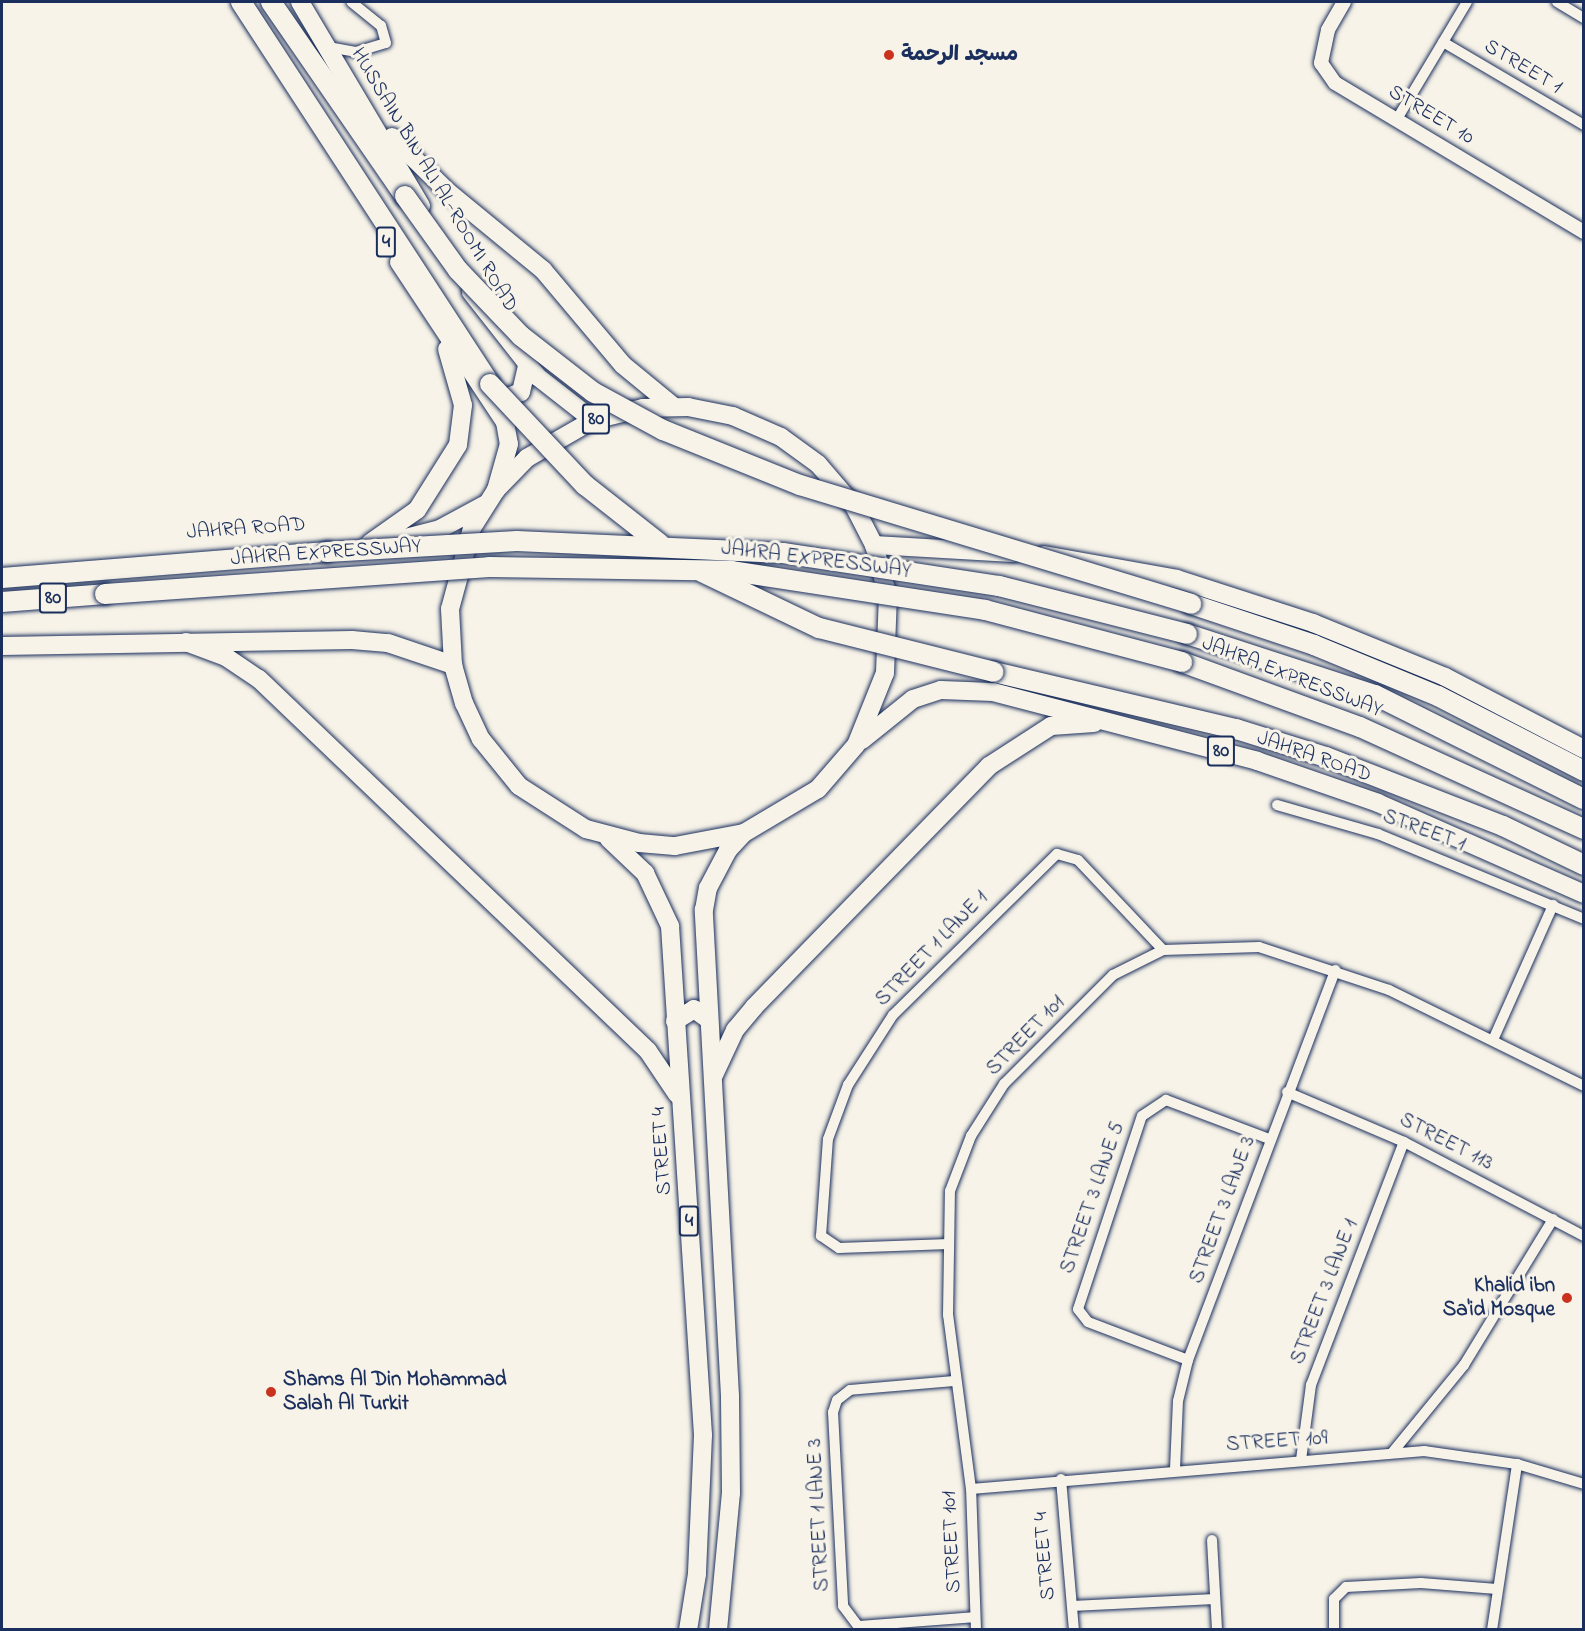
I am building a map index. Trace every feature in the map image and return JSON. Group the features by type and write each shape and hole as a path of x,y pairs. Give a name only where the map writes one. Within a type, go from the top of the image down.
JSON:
{"highway":[{"path":"241,2 488,388 585,485 705,574 819,628 1236,729 1326,757 1483,818 1584,865"},
{"path":"271,2 458,270 521,336 593,392 663,430 800,485 1191,604 1314,645 1438,696 1584,771"},
{"name":"JAHRA EXPRESSWAY","path":"2,578 470,542 677,544 945,575 1187,634 1375,694 1584,799"},
{"name":"JAHRA EXPRESSWAY","path":"2,602 489,567 731,571 985,610 1182,662 1360,727 1584,829"}],"main road":[{"name":"4","path":"230,2 439,325 488,388 509,436 491,497"},
{"name":"HUSSAIN BIN ALI AL-ROOMI ROAD","path":"300,2 364,104 478,303 527,365 593,420"},
{"path":"364,104 411,160 543,270 623,365 673,406"},
{"path":"370,543 417,510 458,445 464,405 439,325"},
{"path":"488,388 503,399 521,392 527,365"},
{"name":"80","path":"673,406 733,416 797,447 841,489 874,545 888,596 889,648 878,698 856,745 795,807 744,833 675,846 605,836 551,810 505,771 472,722 453,665 454,581 491,497 545,444 593,420 673,406"},
{"name":"JAHRA ROAD","path":"2,569 370,543 425,535 491,497"},
{"path":"874,545 1081,557 1177,579 1396,657 1584,749"},
{"path":"186,642 226,657 259,679 648,1051 681,1103"},
{"path":"2,646 186,642 388,643 453,665"},
{"name":"JAHRA ROAD","path":"856,745 913,699 942,690 993,692 1124,724 1378,803 1584,894"},
{"path":"712,1080 732,1037 754,1007 988,766 1051,726 1124,724"},
{"name":"4","path":"718,1629 731,1493 730,1407 708,1019 708,888 716,868 744,833"},
{"name":"STREET 4","path":"605,836 645,873 662,900 670,926 703,1435 697,1574 688,1629"},
{"path":"675,1021 688,1009 708,1019"}],"street":[{"path":"328,47 356,52 386,43 381,26 351,2"},
{"name":"STREET 10","path":"1344,2 1328,30 1321,63 1335,83 1584,232"},
{"path":"1397,119 1467,2"},
{"path":"1557,2 1584,18"},
{"name":"STREET 1","path":"1443,42 1584,125"},
{"name":"STREET 1","path":"1277,805 1378,834 1584,919"},
{"name":"STREET 1 LANE 1","path":"949,1244 839,1248 821,1236 828,1139 848,1085 893,1015 1057,854 1078,860 1163,950"},
{"path":"1493,1040 1553,905"},
{"name":"STREET 101","path":"976,1629 971,1489 954,1381 949,1244 950,1191 971,1136 1004,1084 1113,975 1163,950 1259,947 1335,970 1493,1040 1584,1086"},
{"name":"STREET 3 LANE 3","path":"1175,1469 1178,1401 1188,1360 1269,1139 1335,970"},
{"name":"STREET 113","path":"1287,1092 1404,1142 1584,1236"},
{"name":"STREET 3 LANE 5","path":"1188,1360 1088,1322 1078,1309 1142,1116 1166,1100 1269,1139"},
{"name":"STREET 3 LANE 1","path":"1301,1460 1311,1385 1404,1142"},
{"path":"1392,1453 1464,1365 1553,1219"},
{"name":"STREET 1 LANE 3","path":"954,1381 850,1390 837,1400 833,1412 843,1606 858,1626 975,1617"},
{"name":"STREET 109","path":"971,1489 1175,1469 1424,1451 1517,1464 1584,1484"},
{"path":"1492,1629 1517,1464"},
{"name":"STREET 4","path":"1061,1479 1074,1629"},
{"path":"1212,1540 1217,1629"},
{"path":"1335,1629 1334,1599 1346,1587 1421,1583 1497,1589"},
{"path":"1072,1606 1215,1599"}],"place":[{"name":"مسجد الرحمة","path":"889,55"},
{"name":"Khalid ibn Sa'id Mosque","path":"1567,1298"},
{"name":"Shams Al Din Mohammad Salah Al Turkit","path":"271,1392"}]}
